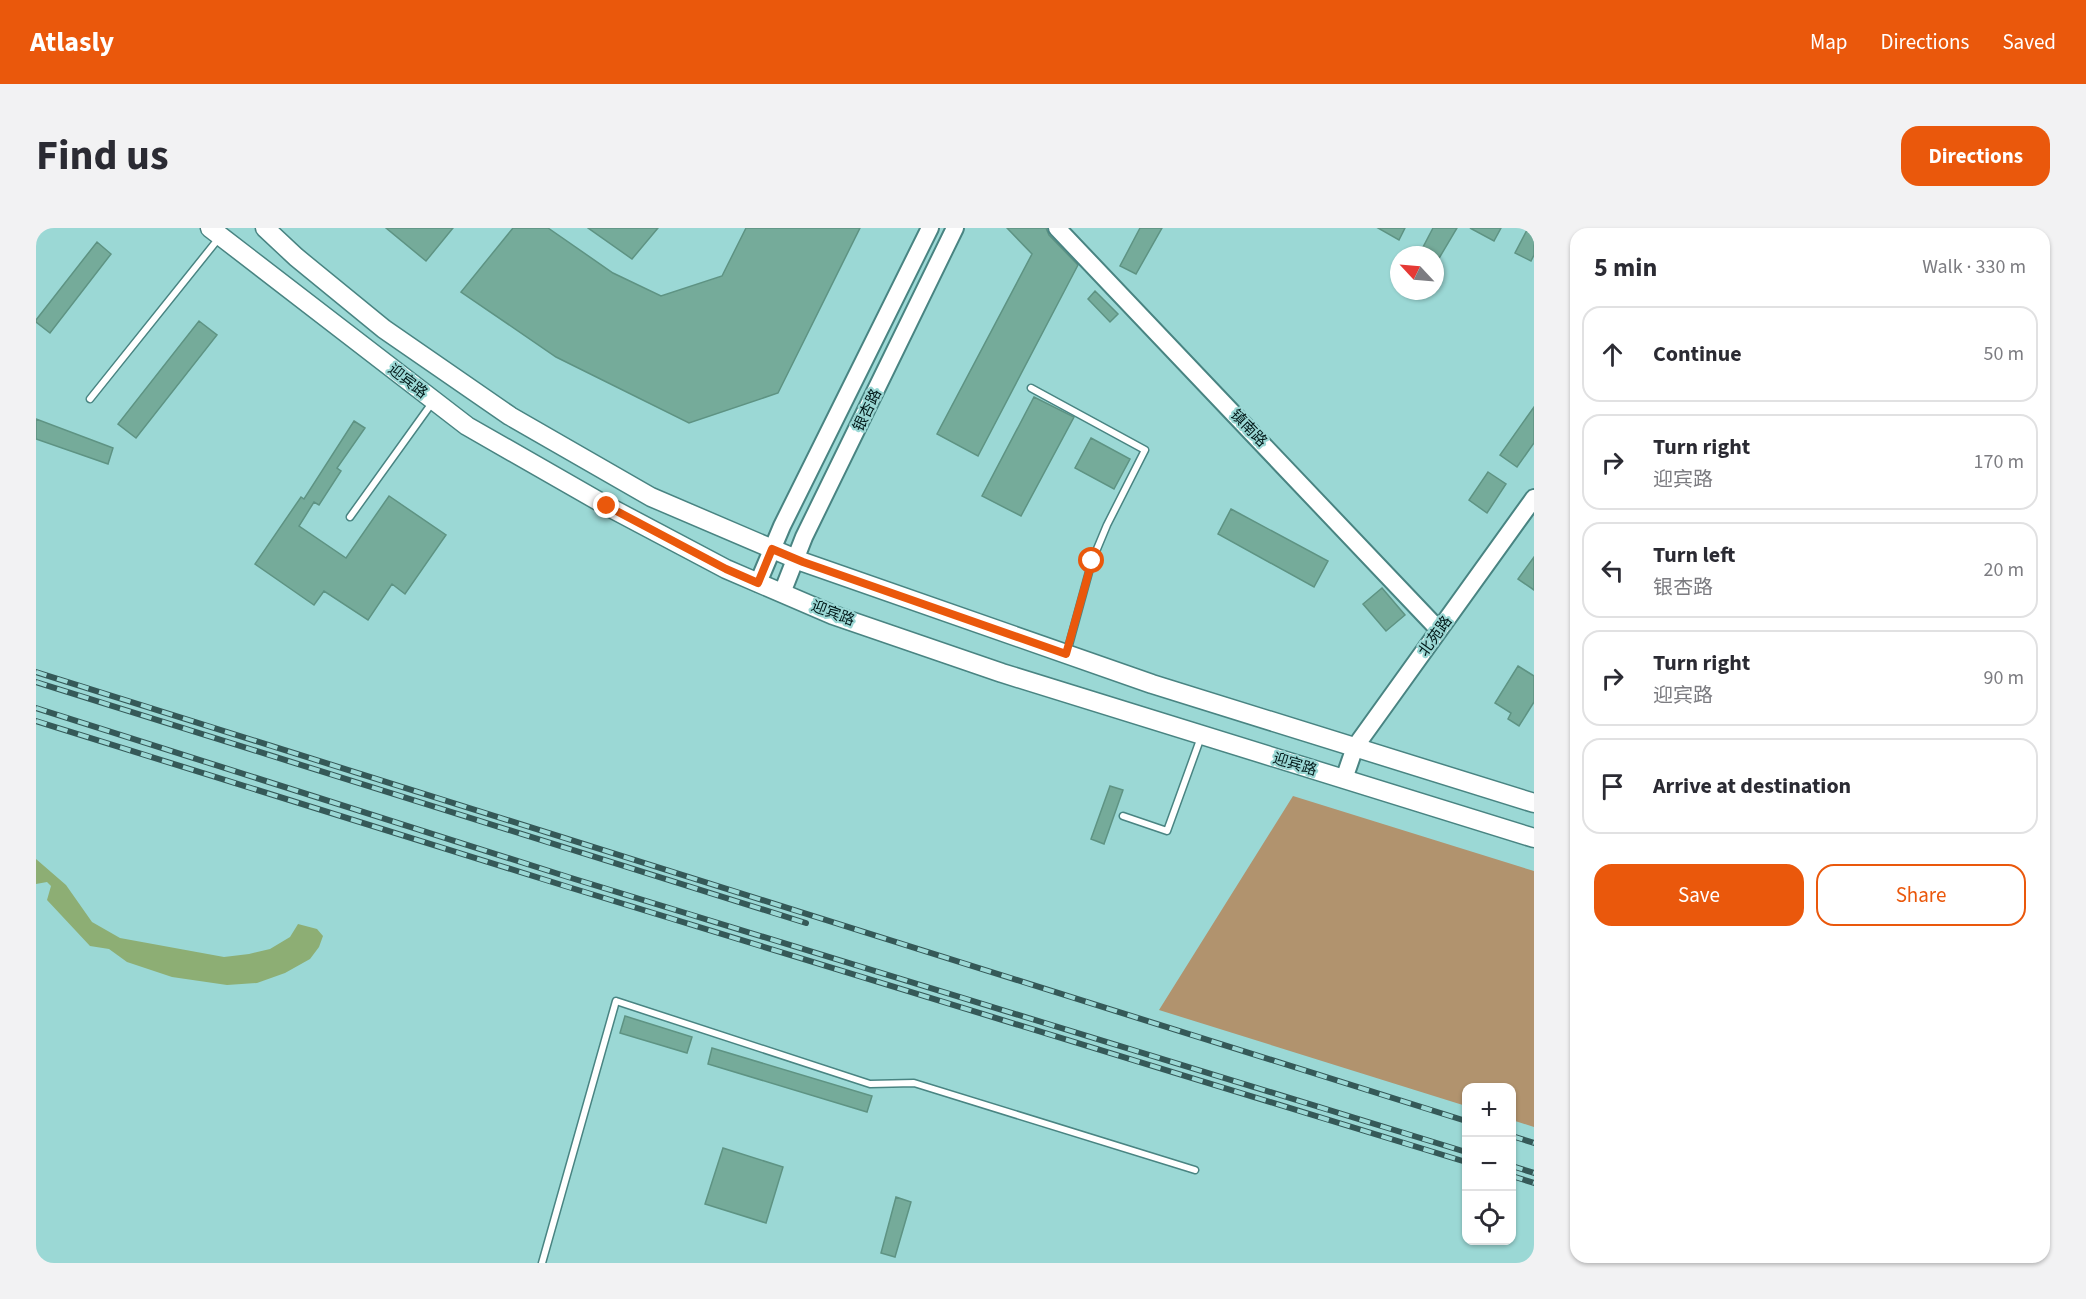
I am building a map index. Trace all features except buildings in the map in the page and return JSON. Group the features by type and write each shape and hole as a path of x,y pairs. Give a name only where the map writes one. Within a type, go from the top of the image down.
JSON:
{"main road":[{"name":"迎宾路","path":"265,228 296,257 384,329 510,416 651,497 795,559 1152,684 1534,803"},
{"name":"迎宾路","path":"215,232 467,426 597,500 726,569 833,615 1002,674 1534,838"}],"street":[{"name":"银杏路","path":"758,583 772,549 930,228"},
{"name":"银杏路","path":"782,593 804,537 955,228"},
{"name":"镇南路","path":"1057,228 1439,630"},
{"name":"北苑路","path":"1344,779 1355,747 1534,498"}],"lane":[{"path":"90,399 215,232"},
{"path":"1031,388 1145,450 1107,525 1092,561 1066,654"},
{"path":"350,517 434,401"},
{"path":"1123,816 1167,831 1202,735"},
{"path":"542,1263 616,1001 870,1084 914,1083 1195,1170"}],"shaded area":[{"path":"1293,796 1534,871 1534,1127 1516,1121 1516,1083 1462,1083 1462,1105 1159,1010"},
{"path":"36,859 66,885 92,922 120,938 224,957 270,949 290,937 298,924 317,929 323,936 319,947 310,959 285,973 257,983 227,985 172,977 127,962 109,949 90,946 47,900 51,886 47,882 36,884"}],"railway":[{"path":"36,672 1462,1120"},
{"path":"36,682 806,923"},
{"path":"36,708 568,877 1462,1151"},
{"path":"36,721 1462,1161"},
{"path":"1515,1137 1534,1143"},
{"path":"1516,1167 1534,1173"},
{"path":"1516,1177 1534,1183"}],"route":[{"path":"607,506 726,569 758,583 772,549 803,562 1066,654 1092,561"}]}
